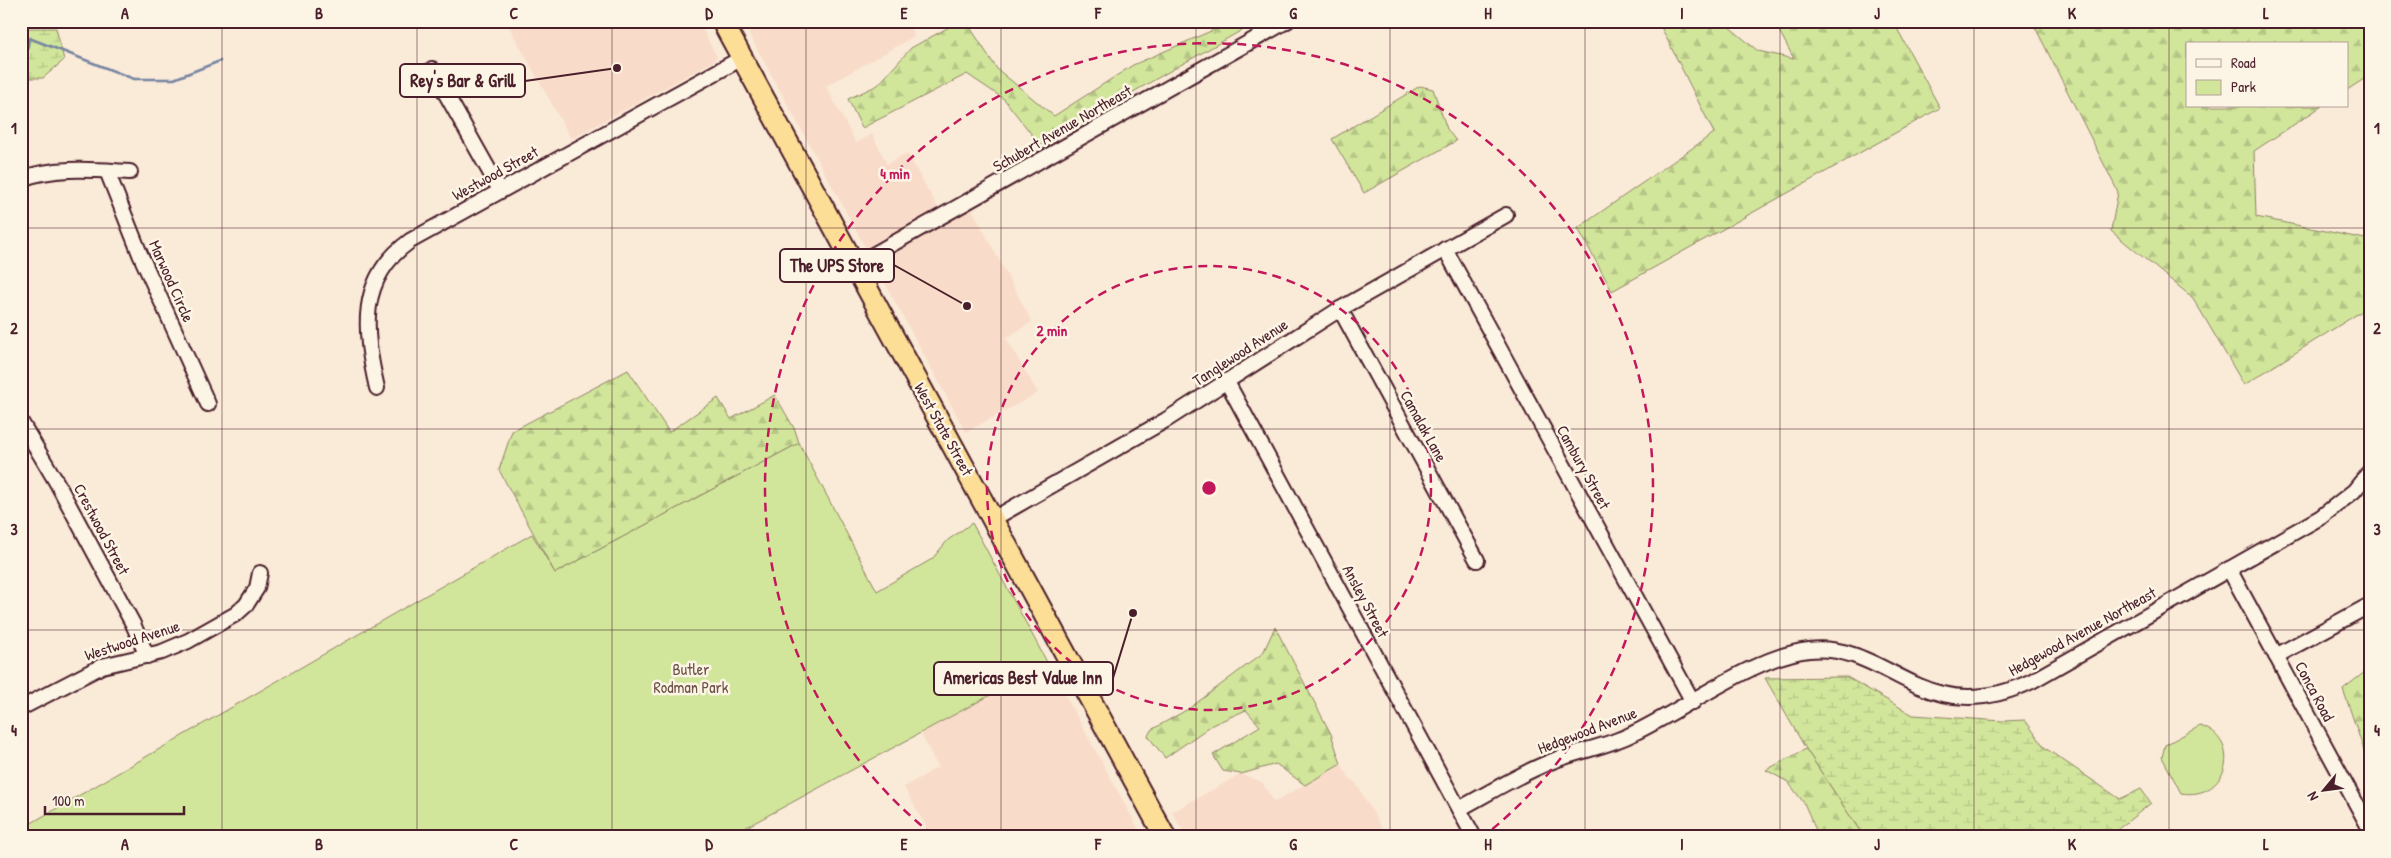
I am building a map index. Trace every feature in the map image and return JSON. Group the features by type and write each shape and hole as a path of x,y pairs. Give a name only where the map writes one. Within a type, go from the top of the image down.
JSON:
{"highway":[{"name":"West State Street","path":"722,21 1165,837"}],"street":[{"name":"Schubert Avenue Northeast","path":"855,265 1287,21"},
{"name":"Westwood Street","path":"377,388 367,313 377,275 394,252 500,190 742,58"},
{"path":"432,69 500,190"},
{"path":"21,179 53,171 130,172"},
{"name":"Marwood Circle","path":"107,171 140,254 208,404"},
{"name":"Tanglewood Avenue","path":"993,519 1166,420 1340,308 1506,215"},
{"name":"Cambury Street","path":"1445,249 1693,702"},
{"name":"Camalak Lane","path":"1340,308 1477,560"},
{"name":"Ansley Street","path":"1227,382 1474,837"},
{"name":"Crestwood Street","path":"21,422 57,483 129,616 147,656"},
{"name":"Hedgewood Avenue Northeast","path":"1726,684 1781,657 1822,649 1836,650 1869,660 1918,686 1944,695 1972,697 1999,694 2032,681 2333,509 2354,491 2370,471"},
{"name":"Conca Road","path":"2229,569 2370,829"},
{"name":"Westwood Avenue","path":"21,708 102,666 147,656 182,644 236,614 254,594 260,574"},
{"path":"2276,656 2370,605"},
{"name":"Hedgewood Avenue","path":"1459,809 1536,768 1561,758 1620,740 1726,684"}],"shaded area":[{"path":"506,21 698,21 717,57 712,62 571,139"},
{"path":"742,21 907,21 915,36 826,86 856,143 872,134 887,164 907,153 946,222 972,209 1032,322 1006,338 1038,393 966,432"},
{"path":"1048,664 1143,837 932,837 904,787 938,767 920,732"},
{"path":"1341,764 1349,777 1356,783 1387,837 1186,837 1172,812 1241,774 1262,782 1274,802"}],"green space":[{"path":"960,21 966,21 997,69 1054,116 1133,65 1234,21 1258,21 1040,145 1004,99 967,74 862,128 848,99 878,85 911,48"},
{"path":"1658,21 1722,21 1758,51 1794,59 1774,21 1893,21 1940,108 1612,291 1578,228 1714,133"},
{"path":"2032,21 2370,21 2370,75 2348,89 2348,42 2186,42 2186,108 2319,108 2254,151 2256,217 2370,240 2370,306 2244,385 2193,298 2111,231 2118,192"},
{"path":"21,28 56,28 64,60 43,78 21,78"},
{"path":"1420,86 1433,89 1447,129 1456,141 1364,193 1332,139"},
{"path":"628,370 669,432 718,398 731,419 775,395 795,430 799,443 555,573 499,470 512,431"},
{"name":"Butler Rodman Park","path":"799,443 877,591 932,559 948,540 972,523 1048,664 728,837 21,837 21,829 532,534 555,573"},
{"path":"1275,627 1331,734 1341,764 1305,785 1276,764 1241,774 1223,771 1213,755 1260,726 1246,710 1212,725 1165,758 1148,736 1151,730 1190,708 1263,653"},
{"path":"2370,668 2370,761 2367,759 2343,689"},
{"path":"1847,677 1913,715 2003,721 2025,720 2045,748 2120,799 2141,789 2151,803 2108,837 1864,837 1806,749 1765,678"},
{"path":"2200,726 2213,733 2222,743 2226,755 2225,767 2219,779 2210,788 2197,793 2181,793 2162,757 2165,745"},
{"path":"1806,749 1864,837 1819,837 1804,803 1788,782 1766,770"}],"waterway":[{"path":"21,65 25,66 29,38 134,79 174,79 220,61"}],"place":[{"name":"Rey's Bar & Grill","path":"617,68"},
{"name":"The UPS Store","path":"967,306"},
{"name":"Americas Best Value Inn","path":"1133,613"}]}
